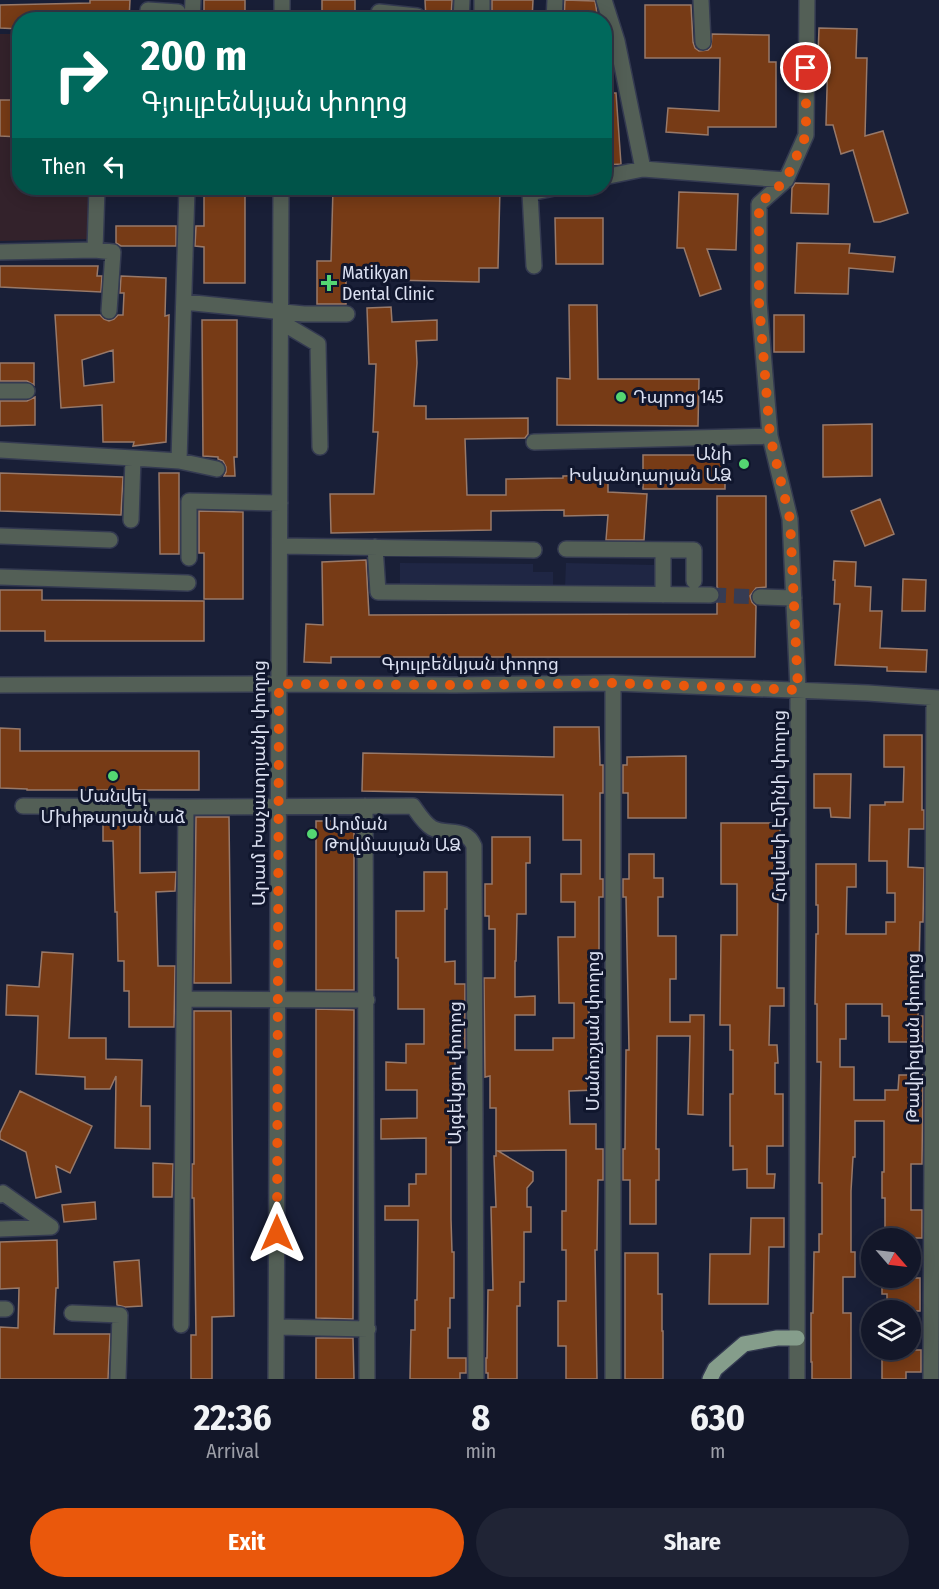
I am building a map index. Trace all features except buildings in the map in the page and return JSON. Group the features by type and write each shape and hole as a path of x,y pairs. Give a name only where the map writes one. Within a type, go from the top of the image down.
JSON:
{"main road":[{"path":"710,1379 715,1369 744,1344 777,1338 797,1338"}],"street":[{"path":"701,0 703,42"},
{"name":"Հովսեփ Էմինի փողոց","path":"797,1379 798,690 790,519 770,436 759,302 759,204 786,180 806,135 807,0"},
{"path":"147,10 178,12"},
{"path":"612,26 643,169"},
{"path":"612,175 643,169 786,180"},
{"path":"95,250 97,195"},
{"path":"179,460 187,195"},
{"name":"Արամ Խաչատրյանի փողոց","path":"276,1379 281,195"},
{"path":"530,195 534,266"},
{"path":"0,252 95,250 112,252 110,311"},
{"path":"184,302 281,316 347,314"},
{"path":"281,316 318,344 320,447"},
{"path":"0,391 27,391"},
{"path":"534,442 770,436"},
{"path":"0,450 179,460 218,469"},
{"path":"131,520 133,458"},
{"path":"189,558 189,501 280,503"},
{"path":"0,536 110,540"},
{"path":"280,546 534,550"},
{"path":"375,546 378,592 711,595"},
{"path":"566,549 694,550 694,581"},
{"path":"663,550 663,595"},
{"path":"0,577 188,583"},
{"path":"760,597 794,598"},
{"name":"Գյուլբենկյան փողոց","path":"0,685 613,683 868,693 937,698"},
{"name":"Մանուշյան փողոց","path":"613,683 613,1379"},
{"name":"Թավրիզյան փողոց","path":"931,1379 937,698"},
{"path":"23,806 365,806 367,1379"},
{"name":"Այգեկցու փողոց","path":"365,806 413,806 428,826 440,831 464,834 471,838 474,846 476,1379"},
{"path":"181,1325 186,807"},
{"path":"185,999 367,1000"},
{"path":"0,1195 3,1193 51,1227 0,1228"},
{"path":"72,1313 120,1315 118,1379"},
{"path":"277,1327 368,1329"}],"shaded area":[{"path":"0,34 12,34 12,195 88,195 88,239 0,241"},
{"path":"400,563 533,564 533,572 553,572 553,586 400,586"},
{"path":"566,563 654,565 654,589 565,587"}],"tunnel":[{"path":"711,595 760,597"}],"place":[{"name":"Matikyan Dental Clinic","path":"329,283"},
{"name":"Դպրոց 145","path":"621,397"},
{"name":"Անի Իսկանդարյան ԱՁ","path":"744,464"},
{"name":"Մանվել Մխիթարյան աձ","path":"113,776"},
{"name":"Արման Թովմասյան ԱՁ","path":"312,834"}],"route":[{"path":"277,1233 279,684 613,683 798,690 790,519 770,436 759,302 759,204 786,180 806,135 806,68"}]}
